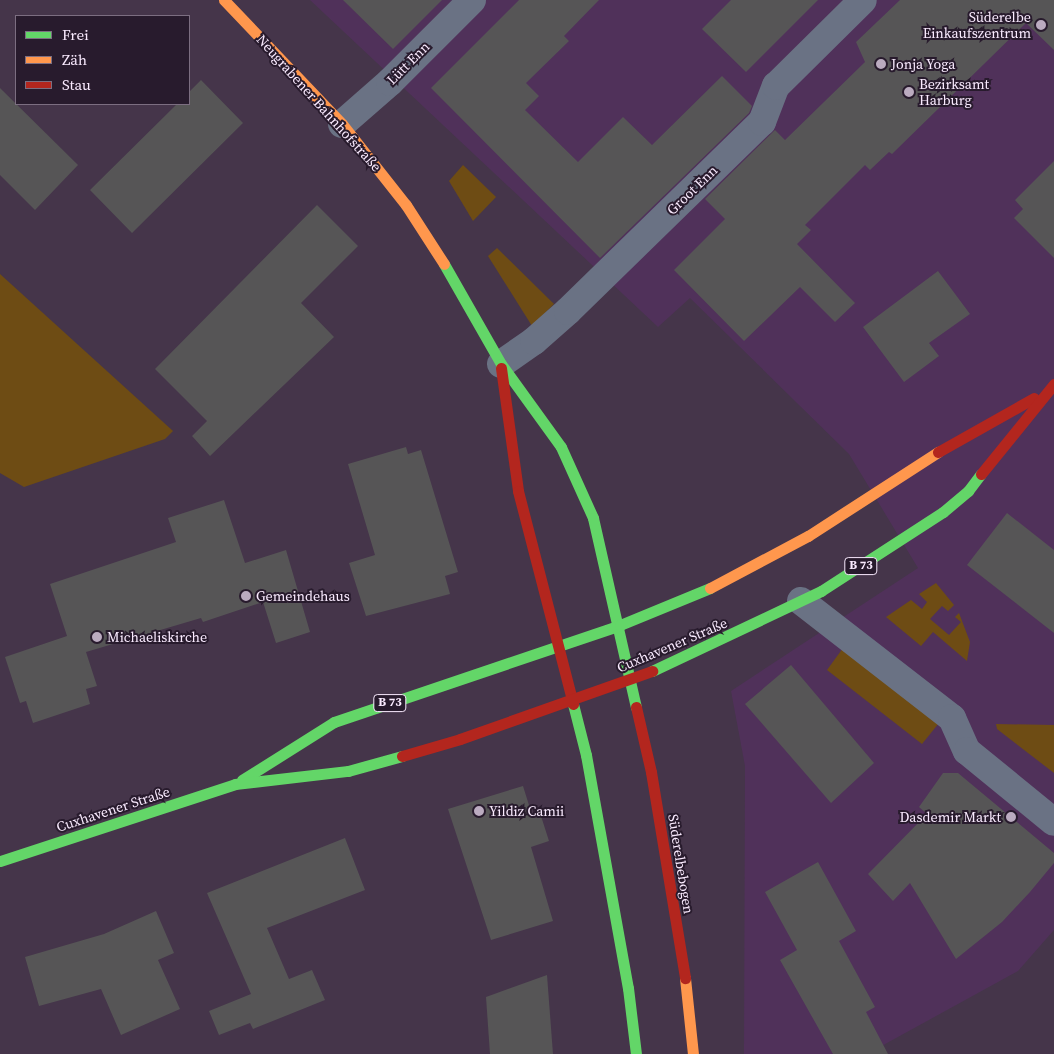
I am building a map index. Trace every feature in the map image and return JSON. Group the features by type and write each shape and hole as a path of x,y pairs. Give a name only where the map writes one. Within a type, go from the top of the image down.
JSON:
{"main road":[{"name":"Neugrabener Bahnhofstraße","path":"224,0 342,124 400,197 447,268 500,364 561,447 593,518 620,625"},
{"name":"Neugrabener Bahnhofstraße","path":"500,364 518,491 572,701"},
{"name":"Cuxhavener Straße","path":"235,784 334,722 620,625 751,569 808,536 935,454 1050,387"},
{"name":"Cuxhavener Straße","path":"0,861 235,784 348,771 460,739 631,680 749,628 801,601 914,533 968,492 1050,387"},
{"name":"Süderelbebogen","path":"620,625 658,812 691,1016 693,1054"},
{"path":"572,701 586,756 607,863 636,1054"}],"street":[{"name":"Lütt Enn","path":"342,124 472,0"},
{"name":"Groot Enn","path":"500,364 534,341 568,311 762,122 776,86 863,0"},
{"path":"801,601 952,718 967,751 1054,822"}],"shaded area":[{"path":"310,0 1054,0 1054,930 1018,971 867,1054 744,1054 745,766 731,691 918,568 849,454 690,298 658,327"},
{"path":"463,165 496,197 473,221 449,181"},
{"path":"497,248 554,304 532,326 488,256"},
{"path":"0,274 173,431 165,439 24,487 0,473"},
{"path":"936,583 954,605 948,611 942,606 930,619 949,635 961,622 955,617 959,613 970,642 967,661 933,632 921,646 886,617 911,600 922,609 927,602 919,594"},
{"path":"843,648 939,723 922,744 827,670"},
{"path":"996,724 1054,725 1054,773 997,729"}],"building":[{"path":"343,0 442,0 393,49"},
{"path":"519,0 599,0 564,36 569,41 526,83 539,96 525,110 578,162 623,117 652,145 722,76 752,106 749,113 600,258 431,88"},
{"path":"731,0 818,0 746,72 702,29"},
{"path":"900,0 1054,0 1054,50 1026,23 892,154 889,152 870,170 865,165 805,225 811,230 797,244 855,303 835,322 800,287 744,341 674,270 725,219 705,199 775,130 785,140 865,62 856,42"},
{"path":"201,80 243,123 132,233 90,190 176,105 190,105 190,91"},
{"path":"0,88 15,105 17,105 78,165 35,210 0,175"},
{"path":"1054,161 1054,258 1014,218 1023,209 1015,200"},
{"path":"317,205 358,246 301,303 334,337 210,456 192,436 207,421 155,369"},
{"path":"938,271 970,314 929,343 939,356 904,382 863,327"},
{"path":"406,447 408,454 421,450 458,572 445,576 450,594 366,616 349,563 375,555 348,464"},
{"path":"224,500 245,563 286,550 310,632 276,643 263,602 203,622 201,618 86,652 97,686 86,689 90,704 33,723 26,701 20,703 5,657 67,636 50,584 176,542 168,518"},
{"path":"1007,513 1054,550 1054,633 967,565"},
{"path":"791,665 874,763 831,803 745,704"},
{"path":"943,773 958,773 1054,853 1054,863 1030,892 1002,922 956,959 910,883 893,901 868,874 927,814 919,807"},
{"path":"523,786 533,818 541,816 549,841 531,847 553,921 491,940 448,809"},
{"path":"345,838 365,890 267,928 289,979 312,970 325,1000 253,1029 250,1023 219,1035 209,1011 251,994 207,893"},
{"path":"818,862 856,931 839,941 875,1007 866,1012 888,1054 833,1054 780,960 797,950 765,892"},
{"path":"156,911 174,953 158,960 180,1009 121,1035 101,989 39,1006 25,957 104,934"},
{"path":"547,975 553,1054 490,1054 486,997"}],"traffic: fast":[{"path":"444,264 501,364 561,447 593,518 636,707"},
{"path":"652,671 821,591 943,512 968,491 981,474"},
{"path":"242,780 334,722 620,625 710,588"},
{"path":"573,704 586,755 628,988 636,1054"},
{"path":"0,861 235,784 348,771 402,756"}],"traffic: slow":[{"path":"224,0 342,124 406,205 444,264"},
{"path":"710,588 808,536 938,452"},
{"path":"685,978 693,1054"}],"traffic: jam":[{"path":"501,368 518,491 573,704"},
{"path":"981,474 1054,384"},
{"path":"938,452 1034,398"},
{"path":"402,756 460,739 652,671"},
{"path":"636,707 651,772 685,978"}],"place":[{"name":"Süderelbe Einkaufszentrum","path":"1041,25"},
{"name":"Jonja Yoga","path":"881,64"},
{"name":"Bezirksamt Harburg","path":"909,92"},
{"name":"Gemeindehaus","path":"246,596"},
{"name":"Michaeliskirche","path":"97,637"},
{"name":"Yildiz Camii","path":"479,811"},
{"name":"Dasdemir Markt","path":"1011,817"}]}
